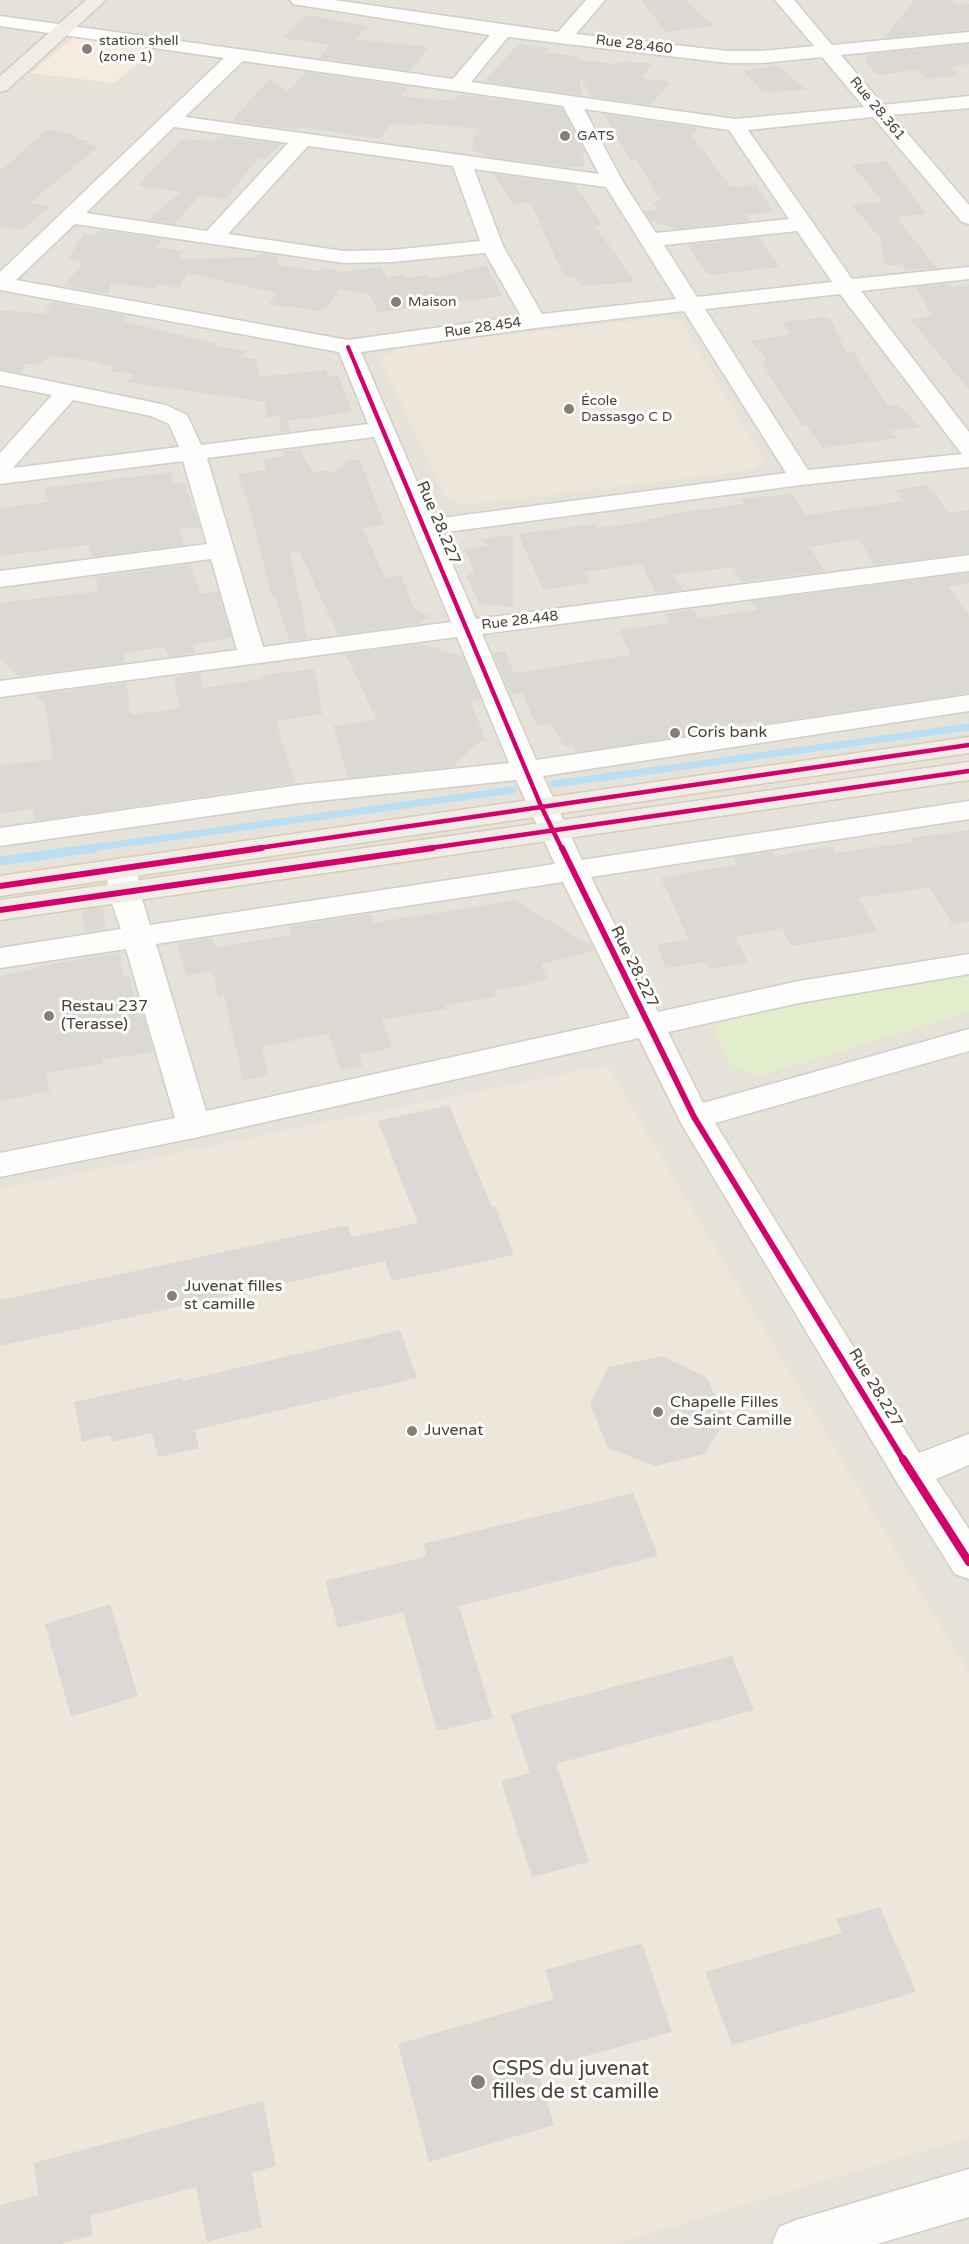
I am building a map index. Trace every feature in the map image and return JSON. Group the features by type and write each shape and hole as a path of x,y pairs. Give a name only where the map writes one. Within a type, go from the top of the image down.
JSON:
{"main road":[{"path":"0,86 56,28 79,0"},
{"path":"0,69 97,0"},
{"path":"0,910 123,880 547,818 969,745"},
{"path":"547,818 969,771"},
{"path":"0,886 123,880"}],"street":[{"name":"Rue 28.460","path":"299,0 503,31 564,36 728,57 762,57 969,37"},
{"path":"564,36 596,0"},
{"name":"Rue 28.361","path":"784,0 879,111 951,184 969,218"},
{"path":"4,25 28,7"},
{"path":"4,25 56,28 735,125 969,102"},
{"path":"458,86 503,31"},
{"path":"0,284 238,55"},
{"path":"570,102 613,182 801,478"},
{"path":"171,121 462,163 613,182"},
{"path":"735,125 846,287 969,448"},
{"path":"212,238 302,140"},
{"path":"462,163 492,246 535,321"},
{"path":"71,216 344,257 392,256 492,246"},
{"path":"650,240 802,224"},
{"name":"Rue 28.454","path":"0,284 348,347 535,321 969,273"},
{"name":"Rue 28.227","path":"348,347 547,818 694,1117 911,1473 969,1562"},
{"path":"0,378 158,410 179,420 193,453 252,656"},
{"path":"0,468 68,391"},
{"path":"0,477 382,429"},
{"path":"425,527 801,478 969,460"},
{"path":"0,579 223,550"},
{"name":"Rue 28.448","path":"0,689 969,563"},
{"path":"0,837 299,794 527,770 969,703"},
{"path":"0,958 969,810"},
{"path":"123,880 194,1126"},
{"path":"0,1165 194,1126 799,992 969,964"},
{"path":"694,1117 964,1049"},
{"path":"911,1473 969,1449"},
{"path":"796,2244 969,2193"}],"shaded area":[{"path":"0,0 969,0 969,2244 0,2244"},
{"path":"76,35 159,47 114,83 31,73"},
{"name":"École Dassasgo C D","path":"667,317 682,323 764,460 751,470 463,505 444,495 380,359 399,347"},
{"name":"Juvenat","path":"607,1065 969,1673 969,2137 615,2244 0,2244 0,1189"}],"green space":[{"path":"969,977 969,1012 759,1076 733,1067 715,1031 726,1016"}],"building":[{"path":"642,0 685,0 714,26 665,32"},
{"path":"915,0 952,0 956,5 969,4 969,30 884,38"},
{"path":"306,15 370,26 355,39 428,47 411,71 318,58 330,45 283,38"},
{"path":"518,44 548,48 545,52 579,57 579,60 617,64 618,62 653,63 642,78 670,82 651,105 592,97 580,77 581,95 484,82"},
{"path":"969,44 969,64 950,67 958,76 925,79 918,70 876,75 865,61 871,54"},
{"path":"776,65 808,90 763,92 743,71"},
{"path":"306,72 409,87 401,96 453,101 460,95 562,108 583,149 584,167 564,167 483,156 482,153 471,151 475,141 472,141 480,129 392,123 379,139 300,127 297,130 232,121 270,78 287,92"},
{"path":"603,114 698,128 692,136 731,187 756,185 773,212 746,215 750,221 676,229 651,221 644,211 658,209 652,202 661,200 635,159 630,159"},
{"path":"48,129 79,136 75,139 88,141 85,144 99,146 30,203 49,207 22,230 3,227 0,229 0,171"},
{"path":"219,136 281,144 265,159 258,158 226,199 199,196 175,224 148,220 180,192 137,186 182,139 214,141"},
{"path":"887,161 926,214 896,217 937,268 906,271 901,264 885,266 881,239 851,204 883,202 852,165"},
{"path":"494,174 575,185 602,225 595,226 635,282 582,286 575,277 565,278 530,202 512,204"},
{"path":"99,230 162,239 155,247 183,251 177,259 256,257 260,253 277,256 277,265 345,272 381,267 387,277 404,275 404,278 427,275 429,279 486,265 503,296 383,312 377,311 370,294 339,289 328,307 320,311 269,304 277,293 187,273 179,289 159,284 154,289 111,283 108,294 64,286 83,262 68,259 84,233 95,235"},
{"path":"758,237 779,267 708,275 688,245"},
{"path":"949,284 952,287 969,285 969,390 910,319 932,316 915,287"},
{"path":"52,302 128,316 123,321 217,344 215,346 246,351 240,357 257,359 259,377 326,370 328,376 338,375 352,412 286,421 291,431 281,433 279,416 266,418 266,402 128,382 134,374 110,371 114,366 101,364 102,362 49,356 39,365 24,364 20,373 0,369 0,310 44,314"},
{"path":"825,317 831,319 846,352 853,351 888,406 899,405 920,427 891,431 897,438 822,448 806,425 802,426 761,361 767,360 751,341 791,334 782,322"},
{"path":"300,449 312,472 329,470 331,474 349,460 360,460 384,524 363,528 385,578 401,576 415,610 430,616 419,624 338,635 299,550 290,553 308,639 290,641 275,596 272,596 251,514 237,474 267,470 263,459 284,456 283,451"},
{"path":"171,472 173,483 184,482 200,528 179,529 184,545 92,557 89,545 0,556 0,508 48,502 45,488"},
{"path":"928,485 949,513 969,510 969,553 875,565 859,539 810,547 825,571 741,582 733,567 674,575 683,590 656,593 641,564 584,572 590,583 543,590 518,534 595,524 598,528 649,521 648,519 665,517 664,515 743,504 740,499 793,494 806,515 904,501 896,490"},
{"path":"513,535 514,607 479,604 466,574 475,572 464,549 487,546 483,539"},
{"path":"190,564 200,594 218,591 231,638 193,644 195,653 169,657 164,647 123,653 124,663 18,676 0,658 0,603 99,591 96,577"},
{"path":"969,573 969,583 948,586 969,616 969,693 762,724 760,721 701,730 703,733 576,752 573,745 564,747 552,724 537,726 522,693 511,695 493,653 505,651 514,673 631,655 619,630 670,623 665,613 694,609 699,618 758,610 752,601"},
{"path":"421,644 463,657 480,699 470,701 486,740 477,743 452,767 348,778 333,726 376,719 346,654"},
{"path":"314,669 323,714 276,721 295,783 34,821 33,809 0,814 0,765 53,759 45,705 35,695 126,683 131,715 180,708 173,677 200,673 203,688 263,679 262,675"},
{"path":"969,830 969,921 952,924 930,887 859,898 878,932 791,946 782,928 736,937 748,963 709,969 706,962 666,968 657,944 689,940 661,878 737,864 733,857 773,851 775,856 832,846 836,853 912,842 911,838"},
{"path":"514,900 592,946 594,951 541,964 548,980 494,991 496,996 445,1006 446,1009 382,1019 392,1048 359,1054 363,1066 341,1070 329,1033 262,1047 268,1076 243,1080 224,995 218,996 212,971 186,976 177,943 212,938 215,947 292,935 290,926 370,914 373,923"},
{"path":"103,907 106,929 85,932 82,910"},
{"path":"119,953 124,976 129,976 138,1012 142,1011 153,1052 102,1060 103,1064 46,1073 50,1091 0,1101 0,976 37,968 37,966"},
{"path":"449,1105 492,1207 495,1206 514,1255 392,1281 385,1261 0,1346 0,1300 348,1225 351,1237 418,1223 378,1121"},
{"path":"400,1330 417,1378 195,1430 199,1448 158,1457 152,1433 112,1442 110,1435 82,1442 74,1402 182,1378 182,1381"},
{"name":"Chapelle Filles de Saint Camille","path":"662,1356 707,1378 726,1420 704,1454 655,1466 608,1448 590,1404 608,1367"},
{"path":"633,1493 658,1556 459,1606 493,1718 437,1731 403,1612 338,1628 325,1581 427,1556 423,1544"},
{"path":"110,1604 138,1696 71,1717 45,1624"},
{"path":"732,1656 754,1710 556,1764 589,1862 532,1877 501,1781 530,1773 510,1714"},
{"path":"880,1907 916,1992 732,2045 705,1972 842,1933 836,1919"},
{"path":"642,1943 672,2032 537,2070 554,2125 429,2162 398,2044 554,1999 545,1970"},
{"path":"263,2101 276,2166 252,2173 262,2227 207,2242 196,2187 90,2216 93,2235 60,2244 0,2244 0,2205 38,2195 34,2163"}],"waterway":[{"path":"554,784 969,727"},
{"path":"84,849 513,790"},
{"path":"0,861 95,848"}],"cycle path":[{"path":"348,347 541,806 694,1117 911,1473 969,1562"},
{"path":"0,886 969,745"},
{"path":"0,910 969,771"}],"place":[{"name":"station shell (zone 1)","path":"87,49"},
{"name":"GATS","path":"565,136"},
{"name":"Maison","path":"396,302"},
{"name":"École Dassasgo C D","path":"569,409"},
{"name":"Coris bank","path":"675,733"},
{"name":"Restau 237 (Terasse)","path":"49,1016"},
{"name":"Juvenat filles st camille","path":"172,1296"},
{"name":"Chapelle Filles de Saint Camille","path":"658,1412"},
{"name":"Juvenat","path":"412,1431"},
{"name":"CSPS du juvenat filles de st camille","path":"478,2082"}]}
